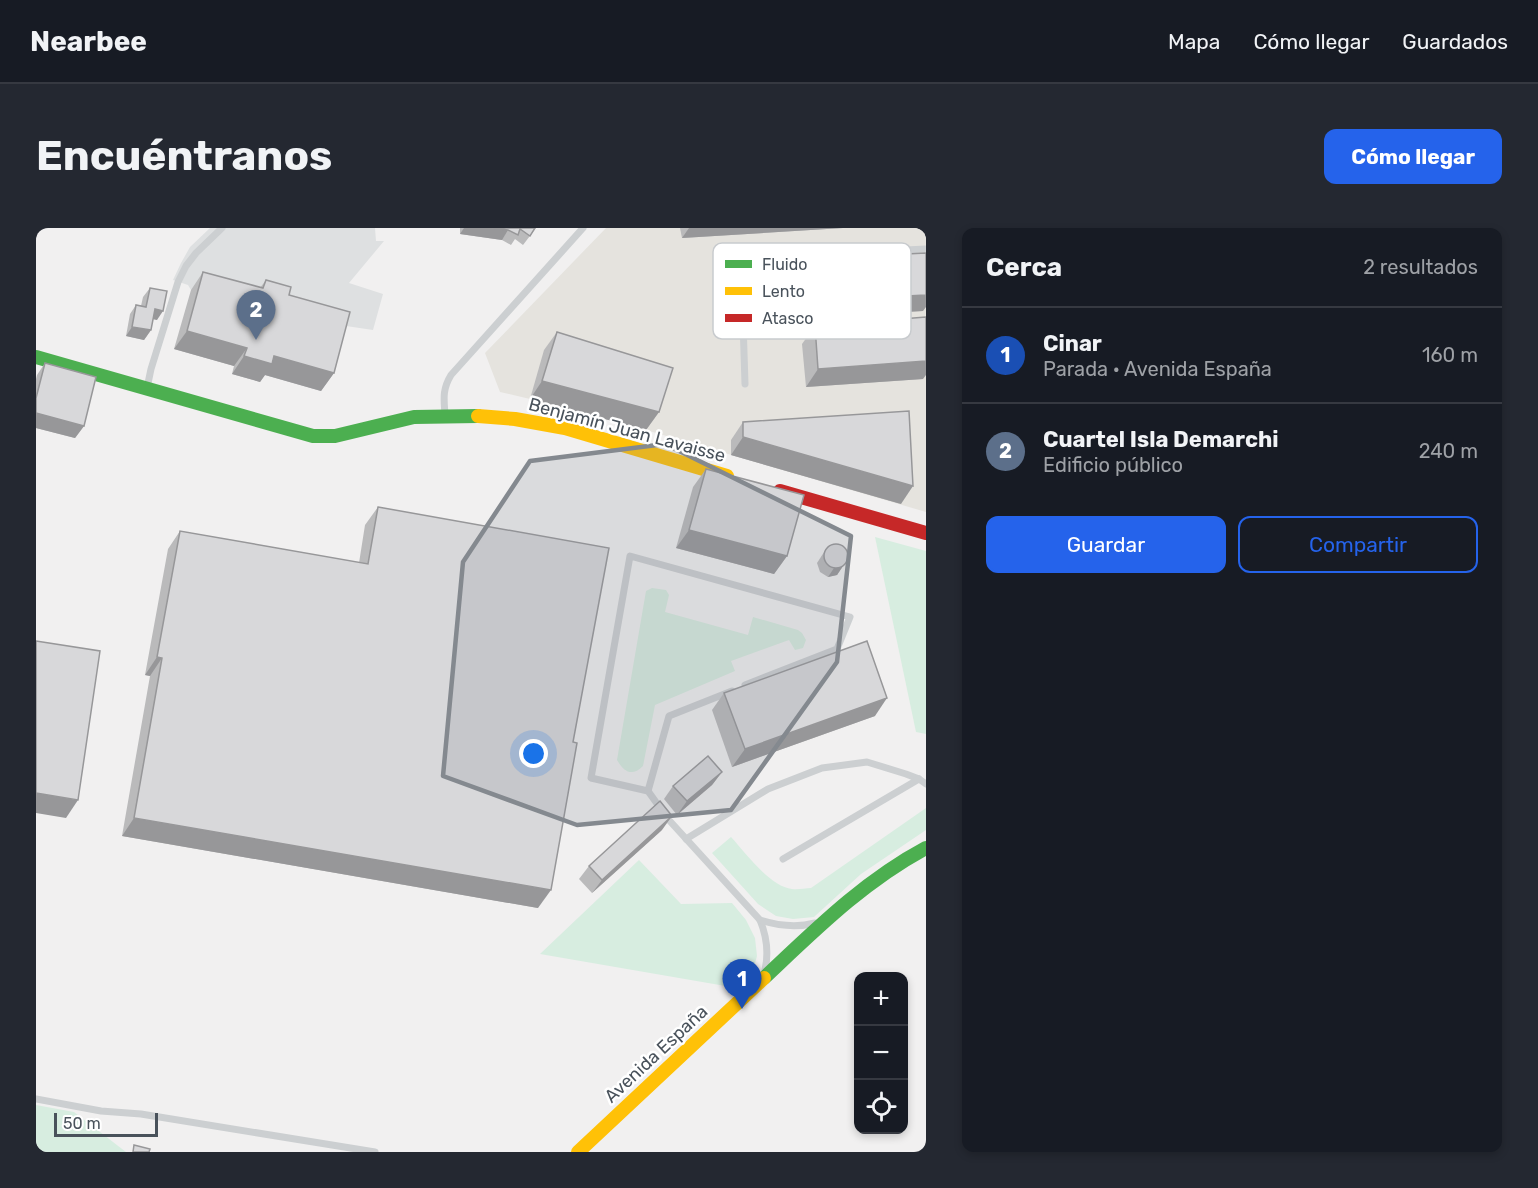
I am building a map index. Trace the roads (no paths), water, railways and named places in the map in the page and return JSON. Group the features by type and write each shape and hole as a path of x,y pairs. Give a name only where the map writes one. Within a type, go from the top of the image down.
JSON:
{"street":[{"name":"Benjamín Juan Lavaisse","path":"36,357 313,436 336,436 414,417 472,415 515,418 565,428 746,481"},
{"path":"768,488 926,533"},
{"name":"Avenida España","path":"578,1152 826,920 887,870 926,849"}],"lane":[{"path":"147,389 178,282 196,253 222,228"},
{"path":"445,416 445,385 451,375 583,228"},
{"path":"911,250 926,249"},
{"path":"744,339 745,384"},
{"path":"648,791 669,716 837,649 850,617 630,556 591,778 648,791 668,819 760,920 765,931 768,950 763,978"},
{"path":"686,839 768,789 822,768 867,762 918,779 926,784"},
{"path":"783,859 918,779"},
{"path":"760,920 782,926 801,926 826,920"},
{"path":"36,1100 101,1111 141,1114 356,1151 375,1152"}],"place":[{"name":"Cuartel Isla Demarchi","path":"256,340"},
{"name":"Cinar","path":"742,1009"}]}
